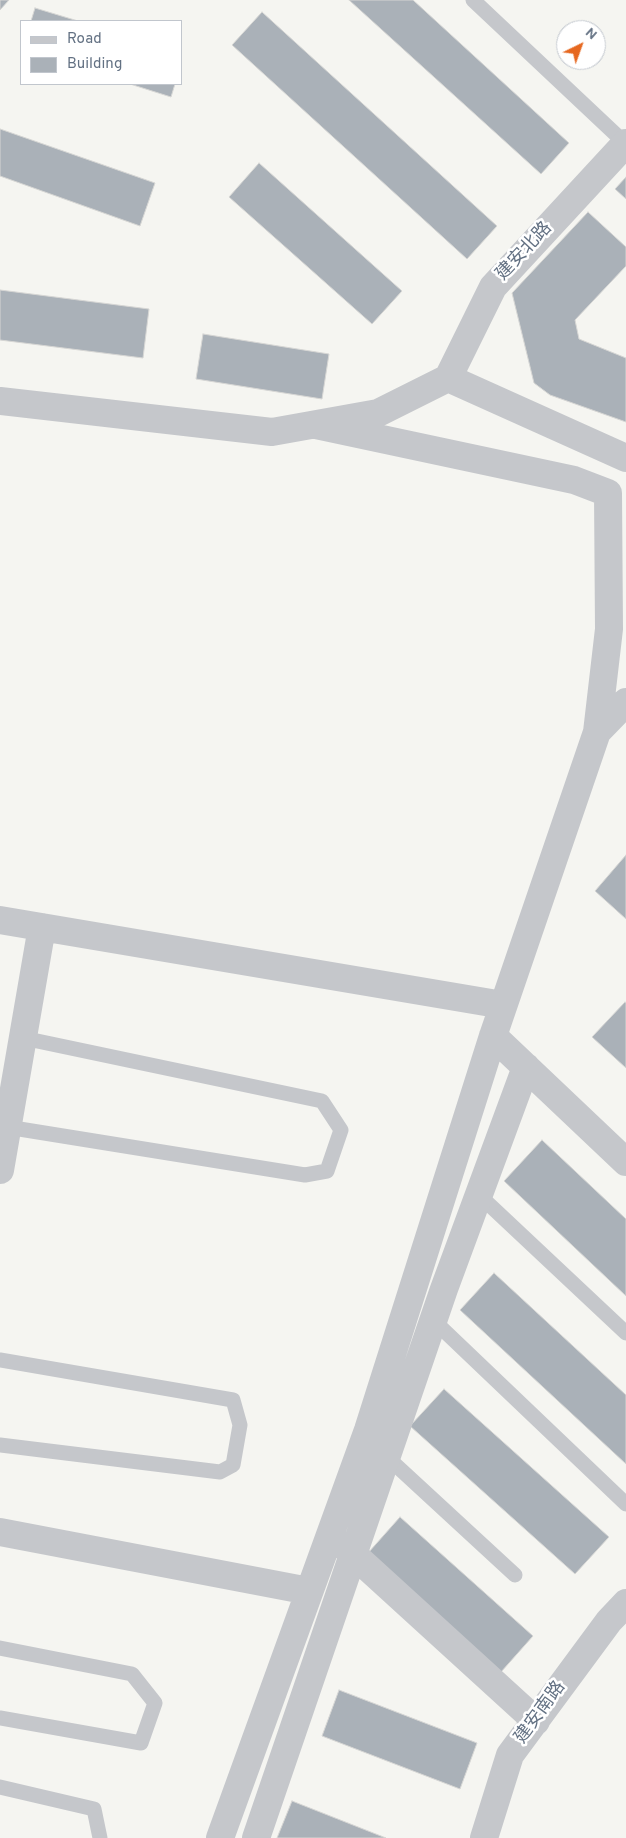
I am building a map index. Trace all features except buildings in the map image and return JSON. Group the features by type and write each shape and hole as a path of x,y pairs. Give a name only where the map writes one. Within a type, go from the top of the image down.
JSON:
{"street":[{"name":"建安北路","path":"448,378 493,287 626,143"},
{"path":"0,401 272,432 378,413 448,378 626,458"},
{"path":"220,1838 368,1430 492,1036 596,732 609,629 617,492 574,480 316,425"},
{"path":"596,732 626,702"},
{"path":"0,920 503,1005"},
{"path":"0,1170 42,927"},
{"path":"492,1036 626,1162"},
{"path":"256,1838 388,1457 433,1320 526,1067"},
{"path":"0,1532 309,1591"},
{"path":"330,1534 536,1720"},
{"name":"建安南路","path":"484,1838 510,1755 609,1621 626,1602"}],"lane":[{"path":"472,0 626,143"},
{"path":"7,1127 305,1175 327,1171 341,1130 322,1101 23,1038"},
{"path":"478,1196 626,1333"},
{"path":"433,1320 626,1504"},
{"path":"0,1360 233,1400 240,1425 233,1465 220,1472 0,1445"},
{"path":"388,1457 515,1574"},
{"path":"0,1648 132,1674 155,1703 141,1743 0,1718"},
{"path":"0,1787 94,1809 100,1838"}]}
